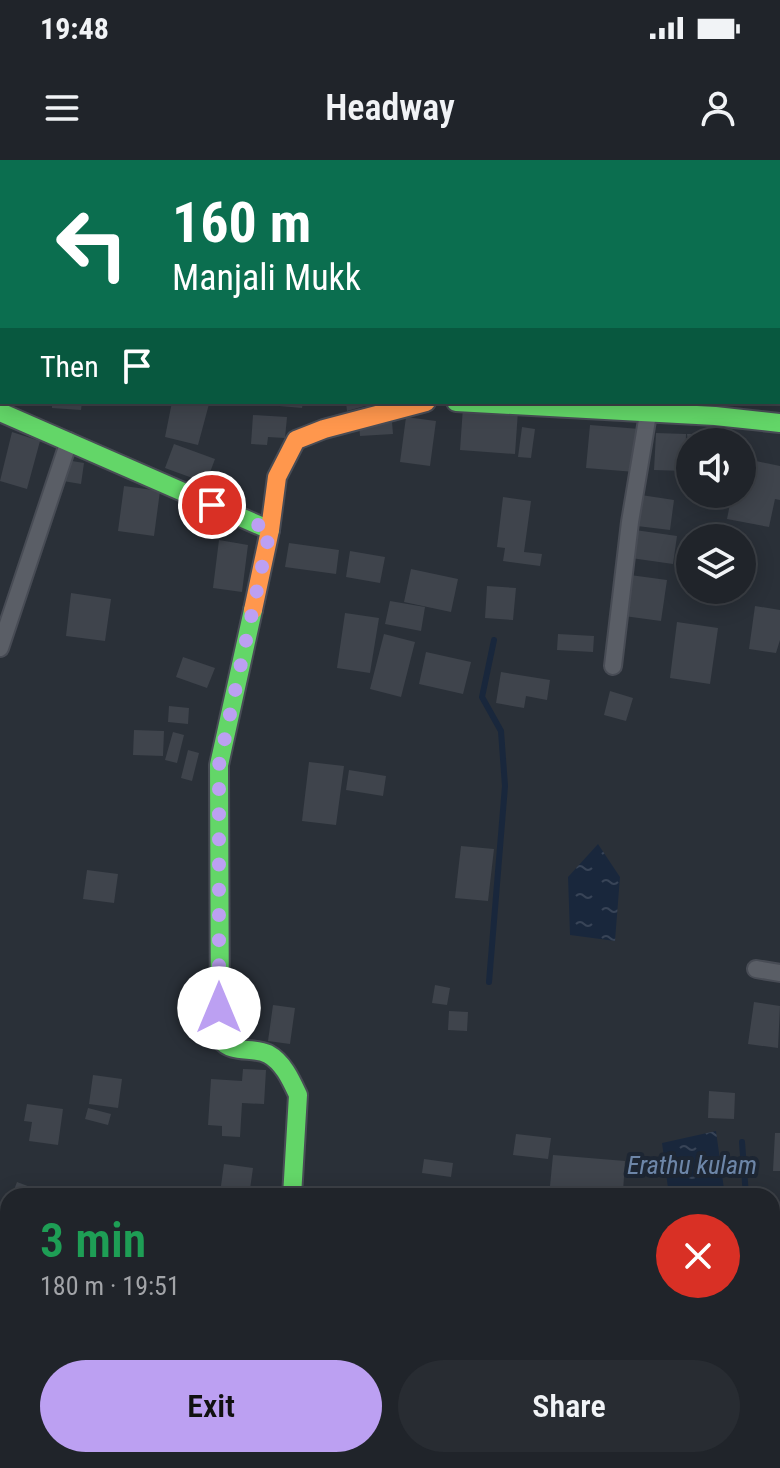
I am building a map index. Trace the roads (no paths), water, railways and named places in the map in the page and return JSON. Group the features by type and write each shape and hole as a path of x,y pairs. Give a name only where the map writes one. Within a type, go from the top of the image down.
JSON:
{"street":[{"path":"292,1188 298,1095 292,1081 283,1066 267,1054 232,1049 220,1039 219,765 270,530 277,477 296,440 324,429 418,404"},
{"path":"488,404 715,416 780,423"},
{"path":"0,412 270,530"},
{"path":"613,666 630,522 648,414"},
{"path":"0,648 69,441"},
{"path":"756,969 780,973"}],"water":[{"path":"598,844 620,877 615,941 570,935 568,877"},
{"name":"Erathu kulam","path":"716,1131 724,1188 668,1188 662,1143"}],"waterway":[{"path":"489,982 505,786 501,731 482,697 494,640"},
{"path":"742,1142 745,1188"}]}
